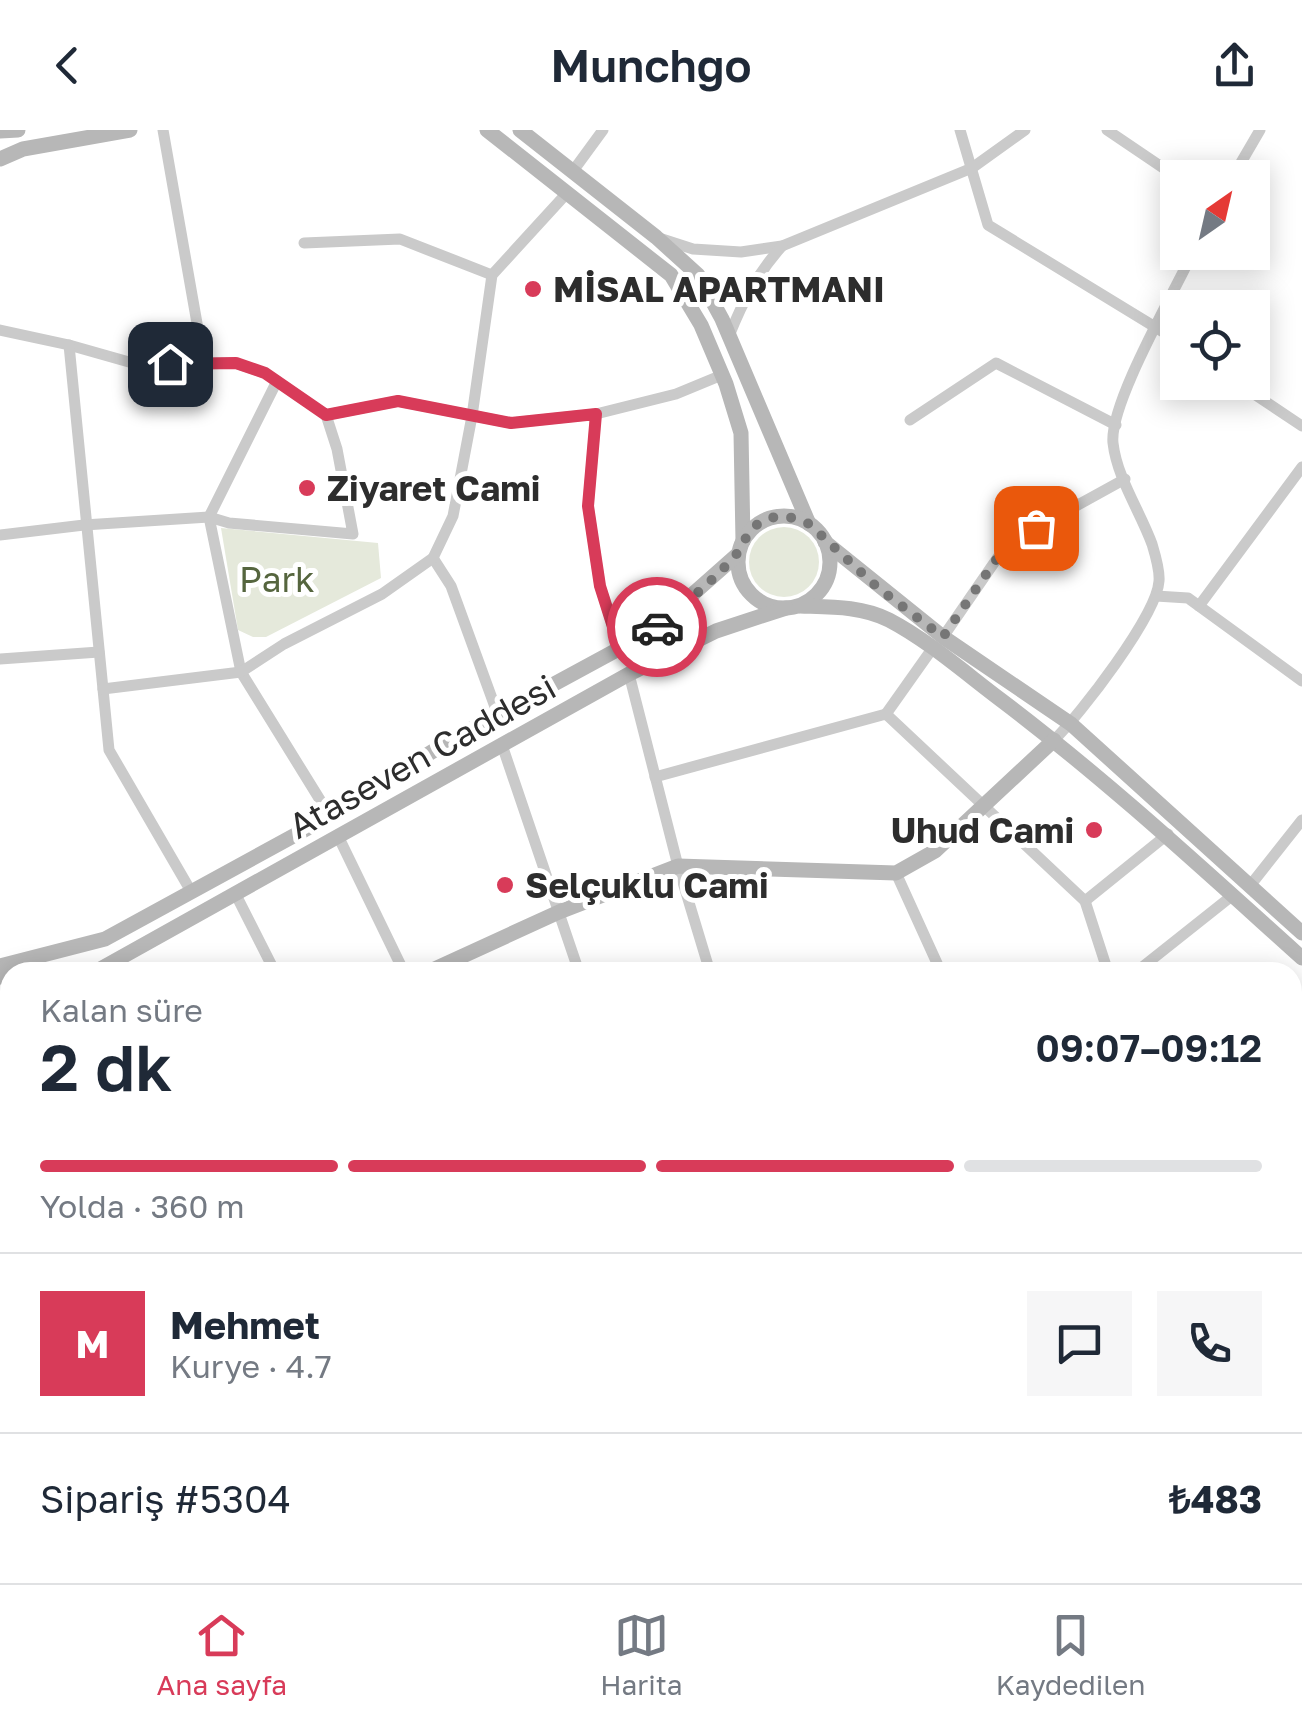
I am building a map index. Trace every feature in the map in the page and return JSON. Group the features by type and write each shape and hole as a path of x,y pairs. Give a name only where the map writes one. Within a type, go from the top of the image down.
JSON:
{"main road":[{"path":"0,131 18,130"},
{"path":"0,159 23,149 130,130"},
{"path":"486,130 672,275 701,325 741,433 738,568 749,592 760,602 793,607 820,590 826,579 830,566 825,542 809,524 729,337 698,275 574,170 520,130"},
{"path":"19,962 105,940 330,816 449,741 650,632 741,547 752,528 765,520 780,516 809,524"},
{"name":"Ataseven Caddesi","path":"825,542 938,643 1168,834 1302,958"},
{"name":"Ataseven Caddesi","path":"113,962 629,674 716,631 793,607 852,608 888,619 938,643 1071,724 1302,932"},
{"path":"457,962 560,912 678,866 896,873 935,851 1054,740"}],"street":[{"path":"163,130 204,364"},
{"path":"574,170 603,130"},
{"path":"960,130 988,225 1160,328"},
{"path":"656,237 693,249 741,252 782,246 972,168 1025,130"},
{"path":"1107,130 1160,166"},
{"path":"1242,160 1260,130"},
{"path":"103,689 240,672 284,644 382,594 434,558 453,516 492,275 567,192"},
{"path":"304,244 400,239 492,275"},
{"path":"729,337 744,298 782,246"},
{"path":"1054,740 1071,724 1134,636 1156,596 1160,579 1152,546 1113,442 1119,404 1184,270"},
{"path":"0,330 136,364 236,363 265,373 326,415 337,448 353,534 209,518 84,525 0,535"},
{"path":"69,345 109,750 192,892"},
{"path":"910,420 996,362 1116,425"},
{"path":"326,415 398,401 511,423 596,414 676,394 722,375"},
{"path":"277,381 209,518 240,672 330,816"},
{"path":"1264,400 1302,425"},
{"path":"596,414 588,506 600,586 620,649"},
{"path":"1200,606 1302,467"},
{"path":"655,778 886,714 1007,544 1125,479"},
{"path":"434,558 451,586 498,715"},
{"path":"1156,596 1188,598 1302,681"},
{"path":"0,659 99,652"},
{"path":"629,674 707,962"},
{"path":"886,714 1085,901 1105,962"},
{"path":"502,746 577,962"},
{"path":"1248,887 1302,820"},
{"path":"1085,901 1168,834"},
{"path":"339,838 399,962"},
{"path":"896,873 936,962"},
{"path":"235,893 270,962"},
{"path":"1148,962 1233,894"}],"green space":[{"path":"784,527 809,537 819,562 809,587 784,597 759,587 749,562 759,537"},
{"name":"Park","path":"221,528 378,543 381,578 266,637 253,637 238,630"}],"way so far":[{"path":"657,627 738,554 752,528 780,516 809,524 878,588 943,637 1007,544 1036,528"}],"place":[{"name":"MİSAL APARTMANI","path":"533,289"},
{"name":"Ziyaret Cami","path":"307,488"},
{"name":"Uhud Cami","path":"1094,830"},
{"name":"Selçuklu Cami","path":"505,885"}],"route":[{"path":"170,364 236,363 265,373 326,415 398,401 511,423 596,414 588,506 600,586 620,649 657,627"}]}
